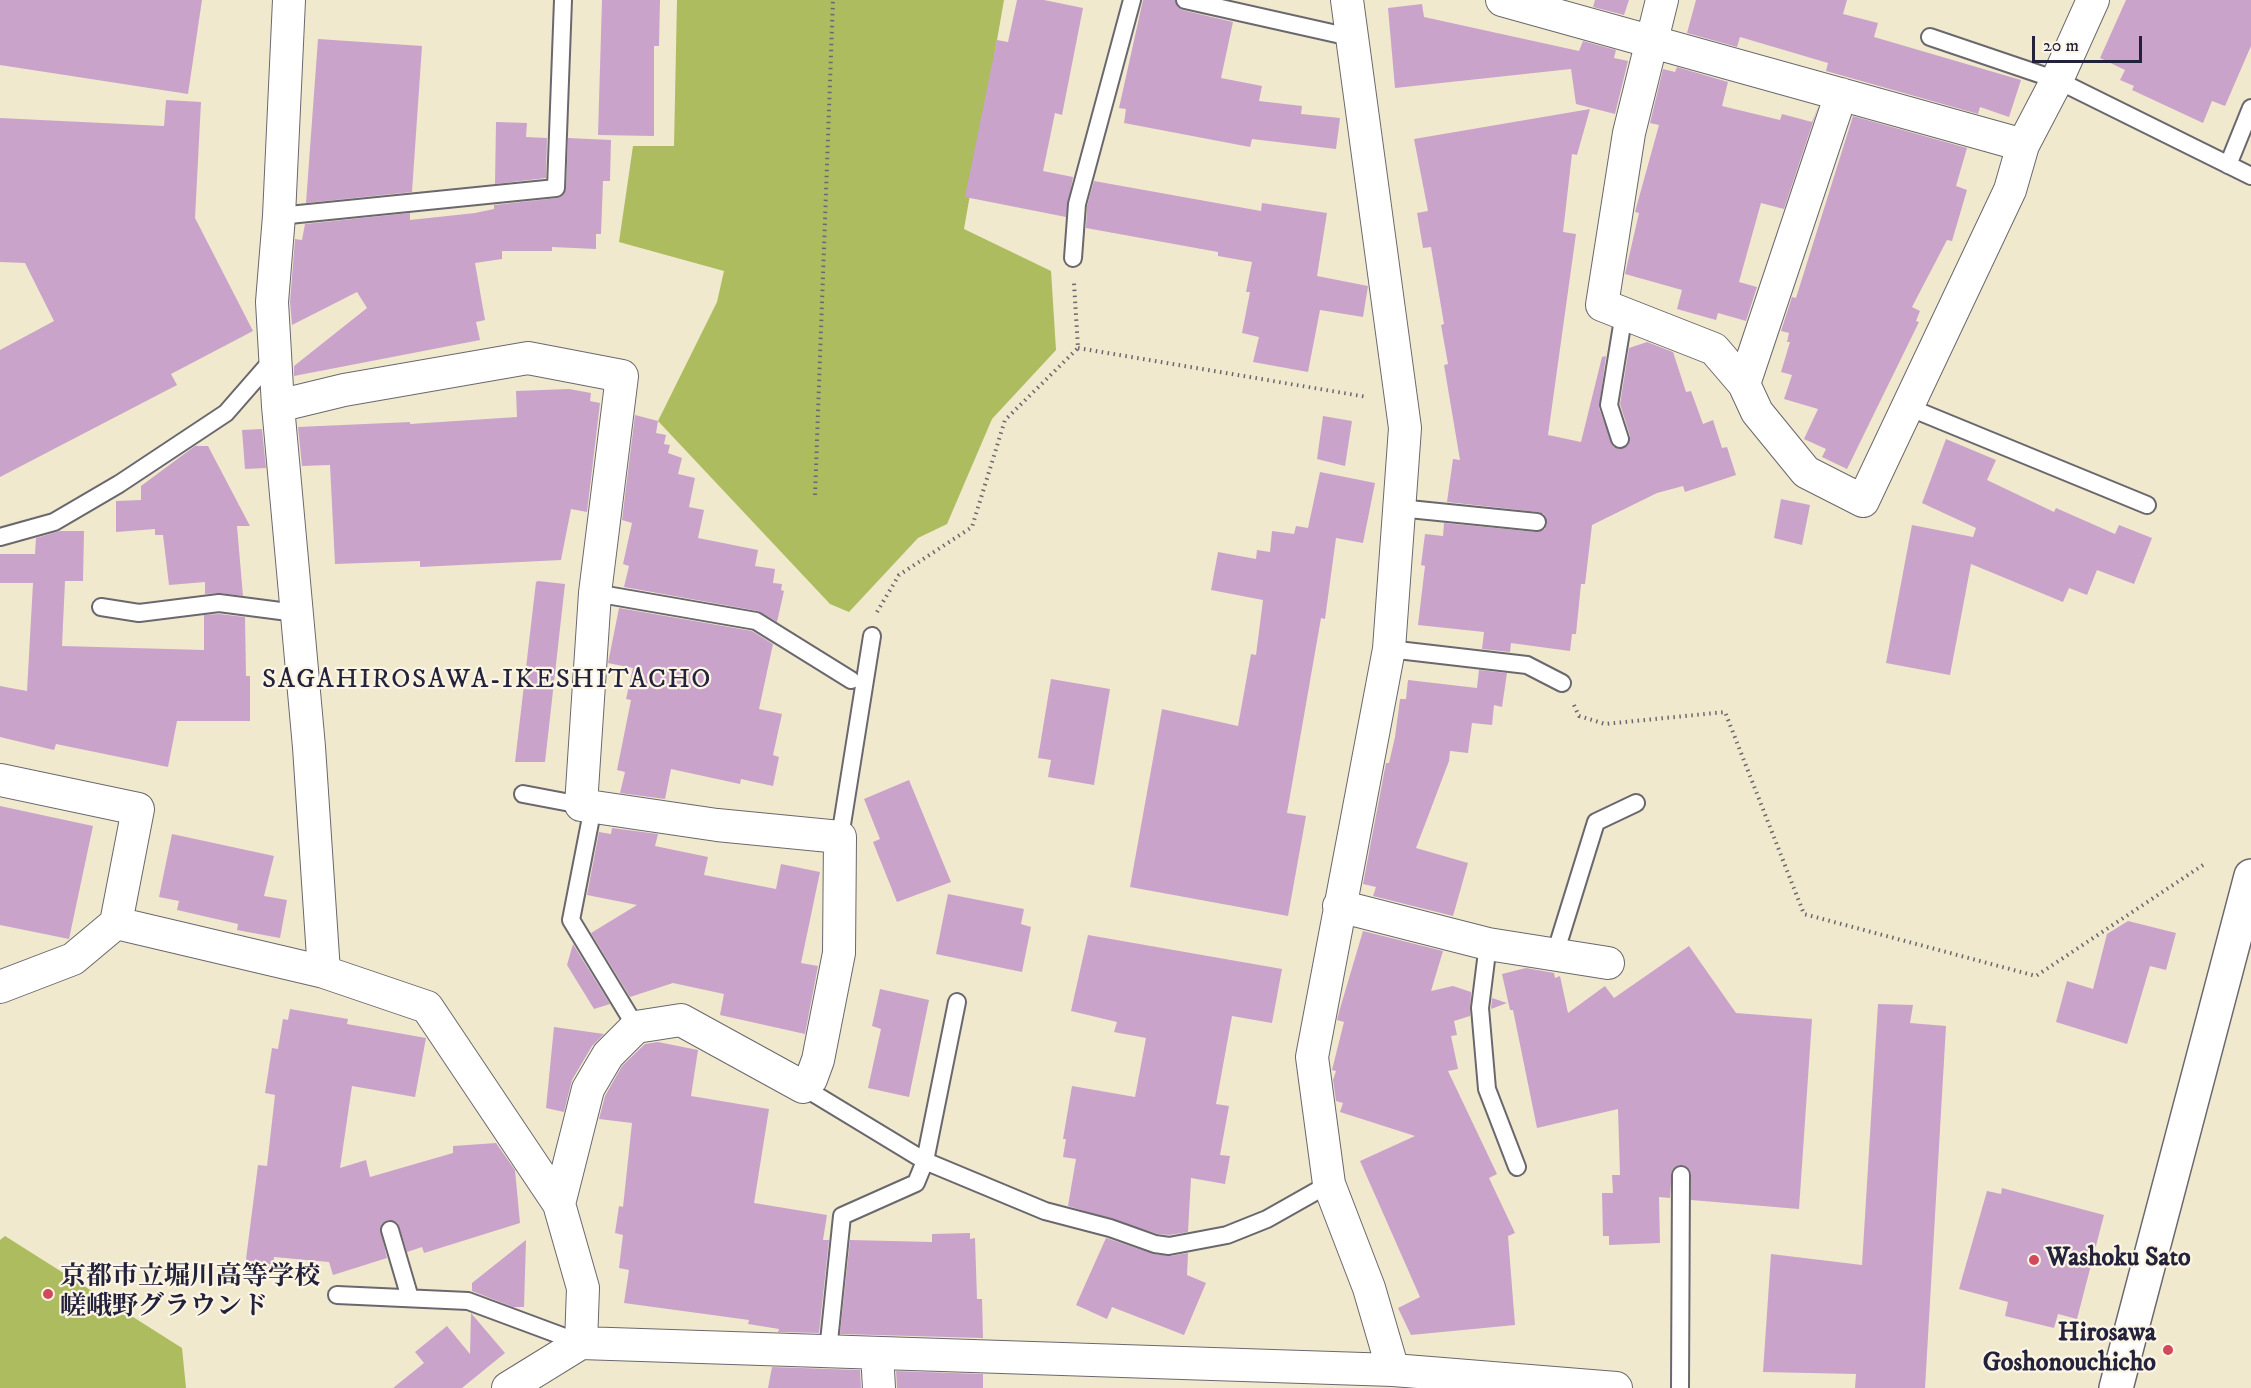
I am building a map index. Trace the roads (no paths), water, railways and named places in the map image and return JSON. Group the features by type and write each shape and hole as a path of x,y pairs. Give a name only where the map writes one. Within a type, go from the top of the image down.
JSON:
{"main road":[{"path":"2116,1388 2251,876"}],"street":[{"path":"290,0 279,216 272,302 278,406 324,972"},
{"path":"1347,0 1350,37 1405,428 1389,649 1312,1057 1329,1184 1369,1288 1393,1370"},
{"path":"1502,0 2022,145"},
{"path":"1662,0 1650,41 1629,134 1602,305 1714,349 1744,384 1757,412 1806,472 1863,501 2010,189 2022,145 2057,80 2093,0"},
{"path":"1744,384 1841,94"},
{"path":"278,406 344,390 528,358 622,376 595,593 587,806 717,825 840,837 839,953 818,1060 811,1079 803,1087 681,1020 636,1027 608,1055 588,1089 559,1204"},
{"path":"0,780 138,809 116,923 73,959 0,987"},
{"path":"1340,906 1488,944 1608,963"},
{"path":"116,923 324,972 427,1007 559,1204 584,1288 581,1343"},
{"path":"508,1388 581,1343 877,1353 1164,1375 1393,1370 1616,1388"},
{"path":"877,1353 879,1388"}],"lane":[{"path":"279,216 556,188 563,0"},
{"path":"1073,258 1077,204 1132,0"},
{"path":"1185,0 1350,37"},
{"path":"1930,37 2057,80 2251,176"},
{"path":"2228,165 2251,108"},
{"path":"1620,439 1609,405 1624,313"},
{"path":"0,537 54,522 119,484 226,413 276,356"},
{"path":"1908,407 2147,505"},
{"path":"1399,508 1537,522"},
{"path":"595,593 756,621 851,680"},
{"path":"101,607 139,613 219,603 296,613"},
{"path":"840,837 872,636"},
{"path":"1389,649 1527,665 1562,683"},
{"path":"524,794 587,806 571,920 636,1027"},
{"path":"1555,954 1596,822 1636,803"},
{"path":"1488,944 1480,1008 1487,1089 1517,1167"},
{"path":"828,1351 842,1216 916,1184 926,1161 957,1002"},
{"path":"803,1087 926,1161 1045,1211 1110,1228 1155,1244 1169,1245 1227,1235 1267,1219 1329,1184"},
{"path":"1680,1388 1682,1175"},
{"path":"390,1230 410,1298"},
{"path":"337,1295 468,1301 581,1343"}],"place":[{"name":"Washoku Sato","path":"2034,1260"},
{"name":"京都市立堀川高等学校 嵯峨野グラウンド","path":"48,1294"},
{"name":"Hirosawa Goshonouchicho","path":"2168,1350"}],"district":[{"name":"SAGAHIROSAWA-IKESHITACHO","path":"487,681"}]}
